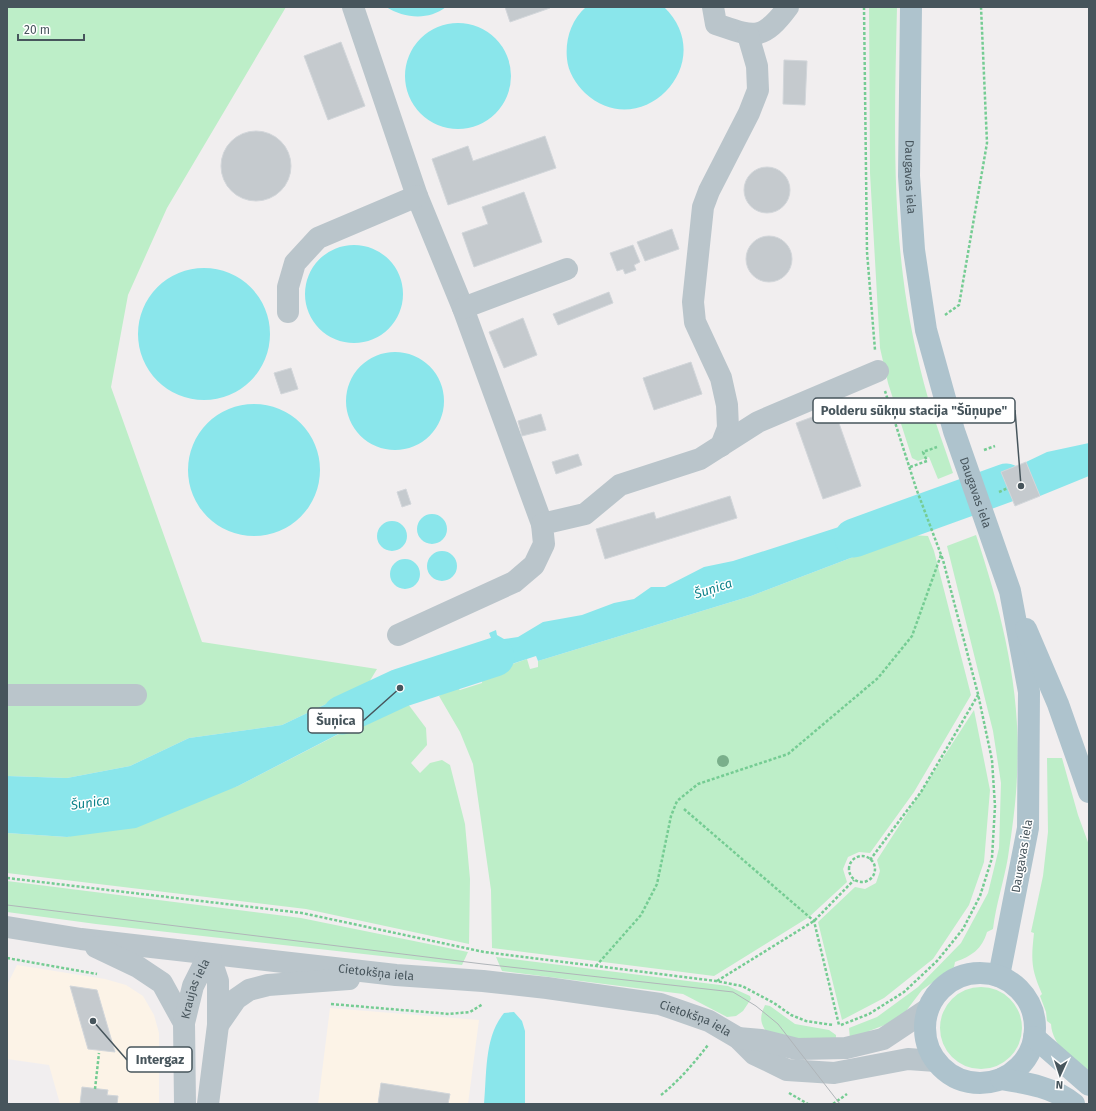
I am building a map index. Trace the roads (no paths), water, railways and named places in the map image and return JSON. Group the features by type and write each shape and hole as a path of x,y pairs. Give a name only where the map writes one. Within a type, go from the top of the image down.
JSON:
{"main road":[{"name":"Daugavas iela","path":"911,7 909,176 914,250 926,330 943,394 969,478 1010,591 1029,692 1028,828 999,976"},
{"path":"1010,591 1058,704 1089,792"},
{"path":"970,973 985,973 999,976 1020,990 1028,1000 1033,1012 1034,1037 1028,1054 1017,1068 1001,1079 991,1082 966,1081 945,1070 936,1061 930,1051 926,1038 925,1023 928,1009 934,996 944,986 957,978 970,973"},
{"path":"1034,1037 1089,1085"},
{"path":"1001,1079 1040,1086 1074,1104"}],"street":[{"path":"353,7 417,196 463,308 542,524 544,544 534,565 514,582 398,635"},
{"path":"713,7 716,24 748,35 765,32 788,7"},
{"path":"721,446 728,428 727,405 721,378 695,322 694,302 703,207 709,191 749,113 758,90 757,66 748,35"},
{"path":"288,312 288,287 295,263 318,238 417,196"},
{"path":"463,308 567,269"},
{"path":"542,524 585,514 620,485 700,459 758,422 878,371"},
{"path":"7,695 136,695"},
{"name":"Cietokšņa iela","path":"7,927 81,939 396,975 490,981 585,992 660,1004 709,1021 738,1038 754,1054 787,1070 834,1073 908,1059 936,1061"},
{"path":"81,939 138,967 162,983 184,1023"},
{"name":"Kraujas iela","path":"185,1104 184,1023 193,986 209,954"},
{"name":"Kraujas iela","path":"208,1104 218,1025 218,981 209,954"},
{"path":"218,1025 236,999 249,990 268,985 396,975"},
{"name":"Cietokšņa iela","path":"738,1038 760,1040 797,1049 846,1048 883,1039 928,1009"}],"water":[{"path":"386,7 446,7 424,16 408,16"},
{"path":"586,7 664,7 679,29 684,51 679,72 667,90 650,103 629,109 607,106 585,93 571,73 568,64 567,45 570,31 576,18"},
{"path":"458,23 478,27 496,38 507,56 511,76 507,96 496,114 478,125 458,129 438,125 420,114 409,96 405,76 409,56 420,38 438,27"},
{"path":"354,245 373,248 389,259 400,275 403,294 400,313 389,329 373,340 354,343 335,340 319,329 308,313 305,294 308,275 319,259 335,248"},
{"path":"211,268 235,275 251,287 263,303 269,321 269,347 263,365 251,381 235,393 217,399 197,400 173,393 157,381 145,365 139,347 138,327 145,303 157,287 173,275 191,269"},
{"path":"395,352 414,355 430,366 441,382 444,401 441,420 430,436 414,447 395,450 376,447 360,436 349,420 346,401 349,382 360,366 376,355"},
{"path":"261,404 273,406 285,411 301,423 313,439 318,451 320,470 318,489 313,501 301,517 285,529 273,534 247,536 235,534 223,529 207,517 195,501 190,489 188,463 190,451 195,439 207,423 223,411 235,406"},
{"path":"1089,443 1089,476 1040,496 1026,462 1047,452"},
{"path":"901,507 911,535 751,596 538,661 536,656 452,684 445,679 441,669 445,662 487,643 491,638 489,633 496,630 497,635 504,639 518,637 543,622 582,615 614,603 634,599 651,587 665,587 704,567 733,561"},
{"path":"432,514 442,519 447,529 442,539 432,544 422,539 417,529 422,519"},
{"path":"392,521 402,526 407,536 402,546 392,551 382,546 377,536 382,526"},
{"path":"442,551 452,556 457,566 452,576 442,581 432,576 427,566 432,556"},
{"path":"405,559 411,560 419,568 419,580 411,588 405,589 399,588 391,580 390,574 391,568 399,560"},
{"path":"368,684 388,687 391,695 377,714 238,786 136,828 67,837 7,833 7,776 67,778 130,766 189,738 282,725"},
{"path":"514,1012 522,1021 525,1031 525,1104 484,1104 486,1068 493,1033 504,1013"}],"waterway":[{"name":"Šuņica","path":"854,538 1006,483"},
{"name":"Šuņica","path":"342,715 400,688 495,657"}],"tram line":[{"path":"7,905 483,964 733,992 756,1006 778,1024 840,1104"}],"place":[{"name":"Polderu sūkņu stacija \"Šūņupe\"","path":"1021,486"},
{"name":"Šuņica","path":"400,688"},
{"name":"Intergaz","path":"93,1021"}]}
